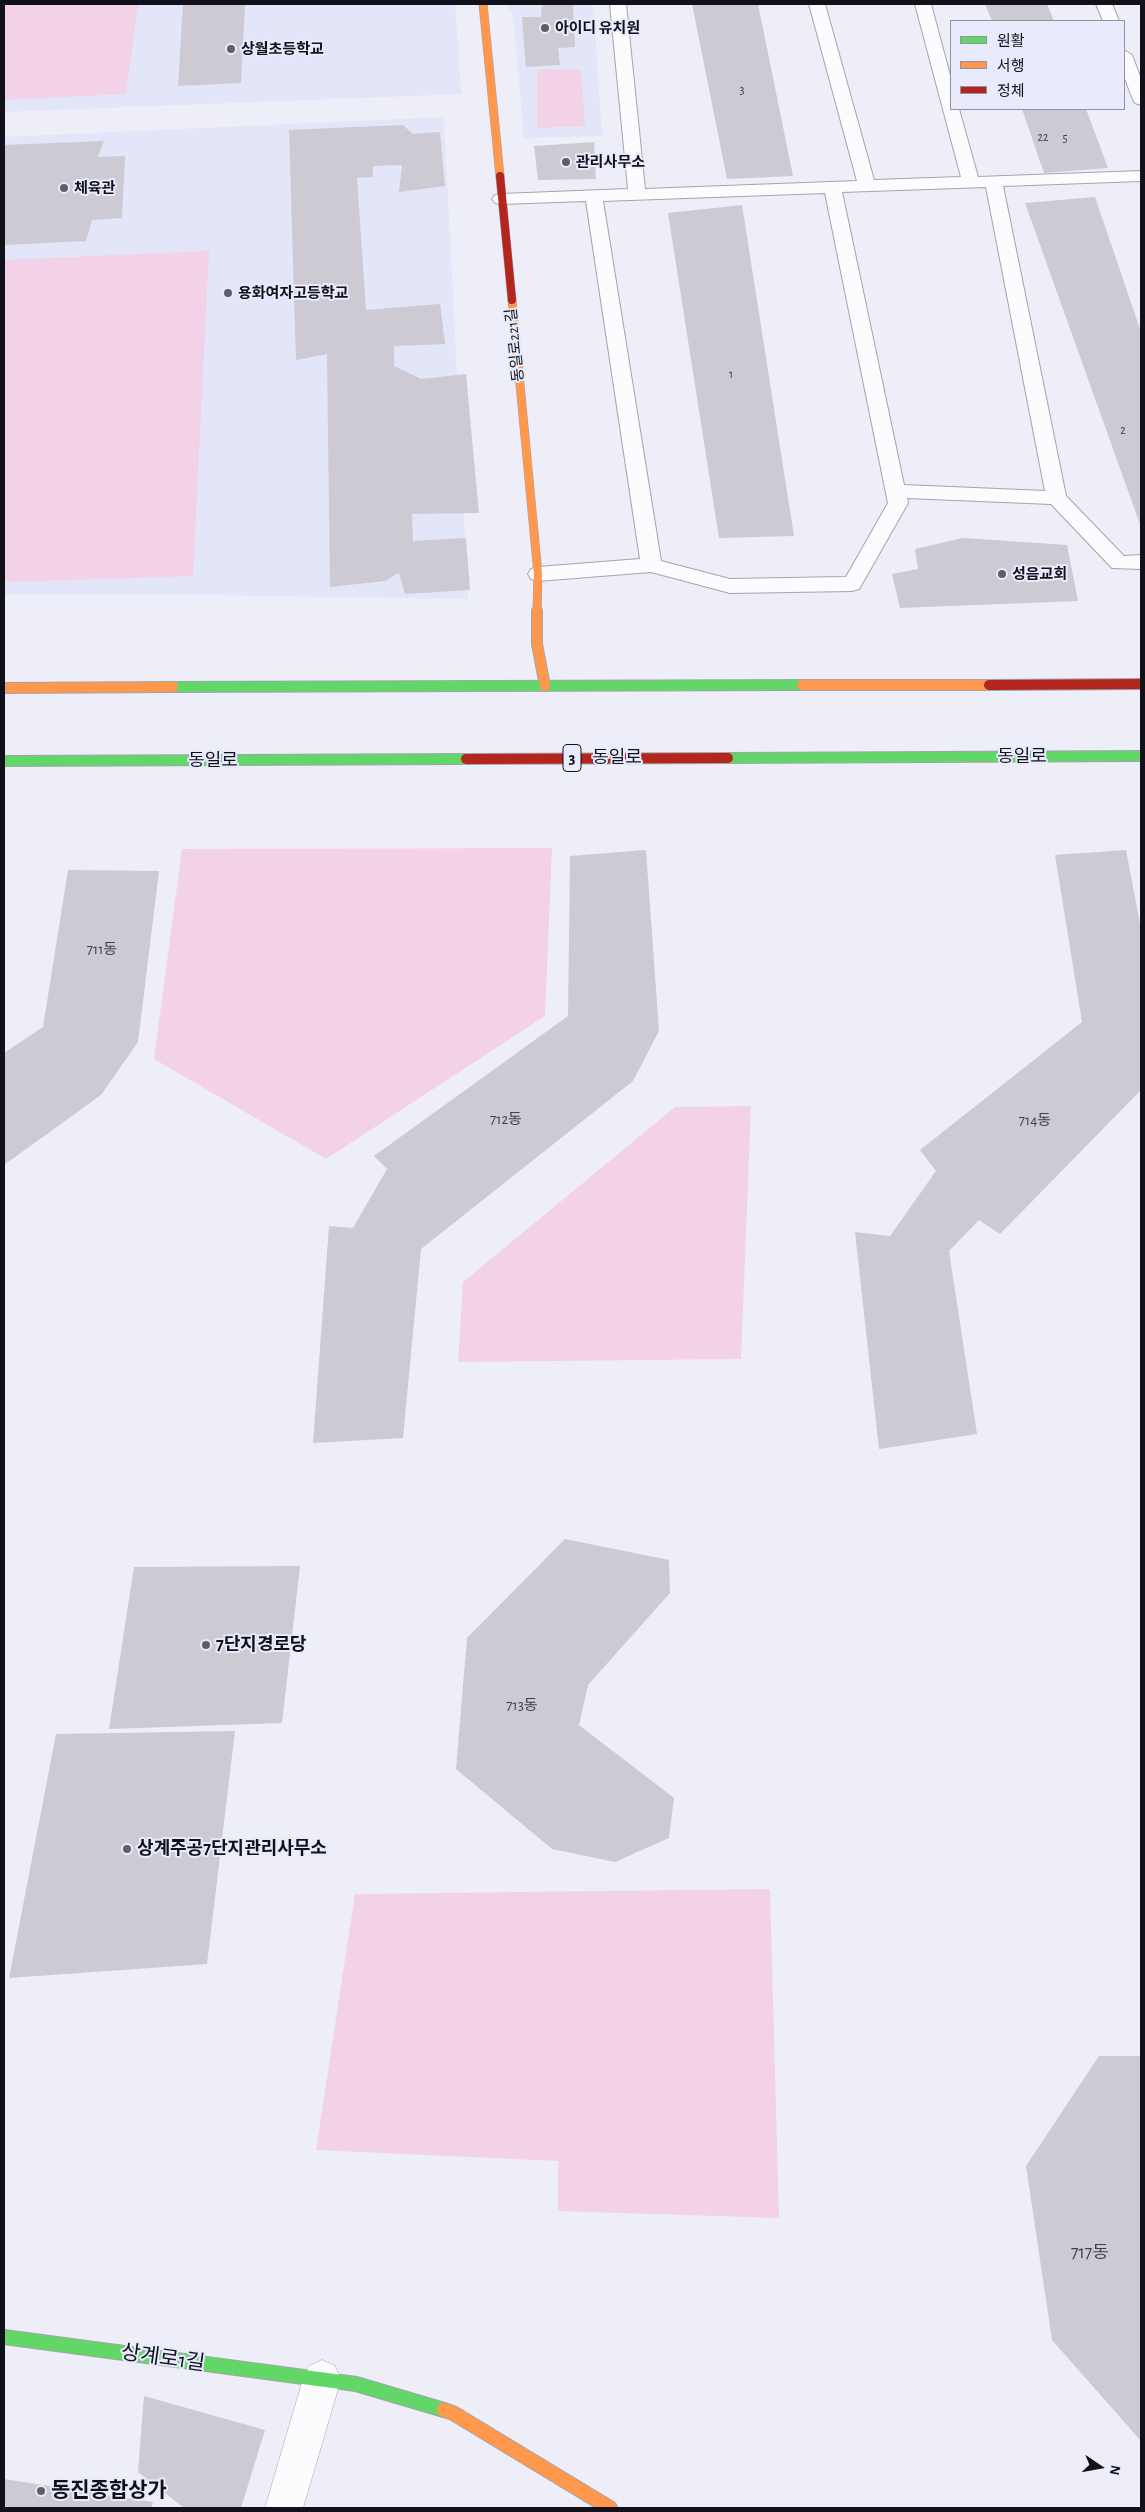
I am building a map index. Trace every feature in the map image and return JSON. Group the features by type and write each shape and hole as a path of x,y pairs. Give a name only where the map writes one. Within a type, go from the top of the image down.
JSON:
{"main road":[{"name":"동일로221길","path":"483,4 538,574 537,644 545,686"},
{"path":"4,688 1141,684"},
{"name":"동일로","path":"4,761 1141,756"},
{"name":"상계로1길","path":"4,2337 356,2384 454,2413 610,2508"}],"street":[{"path":"284,2508 322,2379"}],"lane":[{"path":"618,4 637,194"},
{"path":"817,4 866,186"},
{"path":"923,4 950,105"},
{"path":"1104,4 1111,20"},
{"path":"1125,58 1141,100"},
{"path":"951,110 971,182"},
{"path":"501,199 1141,176"},
{"path":"993,181 1056,498 1119,563 1141,562"},
{"path":"538,574 651,565 730,586 852,584 898,503 832,187"},
{"path":"594,196 651,565"},
{"path":"896,491 1056,498"}],"shaded area":[{"name":"상월초등학교","path":"4,4 455,4 461,94 4,112"},
{"path":"4,4 138,4 126,94 4,100"},
{"path":"505,4 593,4 602,136 524,138 513,13"},
{"path":"537,69 581,70 585,126 537,128"},
{"name":"용화여자고등학교","path":"444,117 468,599 4,594 4,137"},
{"path":"209,251 193,576 4,582 4,260"},
{"path":"552,848 545,1016 326,1159 154,1059 182,849"},
{"path":"751,1106 741,1359 458,1362 463,1282 675,1107"},
{"path":"770,1889 779,2218 558,2211 558,2161 316,2150 355,1894"}],"building":[{"path":"183,4 245,4 241,83 178,86"},
{"path":"573,4 575,47 558,48 560,65 526,67 522,17 541,17 542,5"},
{"path":"692,4 758,4 793,176 727,179"},
{"path":"985,4 1047,4 1054,20 992,20"},
{"path":"1022,110 1086,110 1108,168 1044,173"},
{"path":"403,125 413,134 440,132 445,186 399,192 402,165 373,166 373,177 357,178 366,310 440,304 445,344 394,346 394,366 421,379 466,374 479,513 412,514 413,541 466,538 470,590 405,594 399,573 385,581 330,587 327,354 296,360 289,130"},
{"name":"체육관","path":"104,141 98,157 125,156 122,218 92,220 86,241 4,245 4,145"},
{"name":"관리사무소","path":"594,142 596,179 538,180 534,146"},
{"path":"1095,197 1141,332 1141,527 1025,203"},
{"path":"742,205 794,536 719,538 668,213"},
{"path":"963,538 1067,545 1078,601 900,608 892,574 918,569 915,549"},
{"path":"646,850 659,1031 633,1081 421,1249 403,1438 313,1443 329,1226 353,1228 387,1169 374,1156 568,1016 570,856"},
{"path":"1126,850 1141,929 1141,1090 1000,1234 979,1220 949,1251 977,1434 879,1449 855,1232 890,1236 936,1171 920,1150 1082,1022 1055,855"},
{"path":"68,870 159,871 138,1042 101,1095 4,1165 4,1053 43,1027"},
{"path":"565,1539 669,1560 670,1593 588,1685 579,1725 674,1798 669,1838 615,1862 552,1849 456,1769 467,1638"},
{"name":"7단지경로당","path":"300,1566 282,1723 109,1729 134,1567"},
{"name":"상계주공7단지관리사무소","path":"235,1731 207,1964 9,1978 56,1734"},
{"path":"1099,2056 1141,2056 1141,2441 1052,2340 1026,2166"},
{"path":"144,2396 265,2430 241,2508 184,2508 138,2472"},
{"name":"동진종합상가","path":"4,2479 153,2502 151,2508 4,2508"}],"traffic: fast":[{"path":"173,687 802,685"},
{"path":"728,758 1141,756"},
{"path":"4,761 466,759"},
{"path":"4,2337 356,2384 444,2410"}],"traffic: slow":[{"path":"483,4 500,176"},
{"path":"512,300 538,574 537,644 545,686"},
{"path":"802,685 989,685"},
{"path":"4,688 173,687"},
{"path":"444,2410 453,2413 610,2508"}],"traffic: jam":[{"path":"500,176 512,300"},
{"path":"989,685 1141,684"},
{"path":"466,759 728,758"}],"place":[{"name":"아이디 유치원","path":"545,28"},
{"name":"상월초등학교","path":"231,49"},
{"name":"관리사무소","path":"566,162"},
{"name":"체육관","path":"64,188"},
{"name":"용화여자고등학교","path":"228,293"},
{"name":"성음교회","path":"1002,574"},
{"name":"7단지경로당","path":"206,1645"},
{"name":"상계주공7단지관리사무소","path":"127,1849"},
{"name":"동진종합상가","path":"41,2491"}]}
